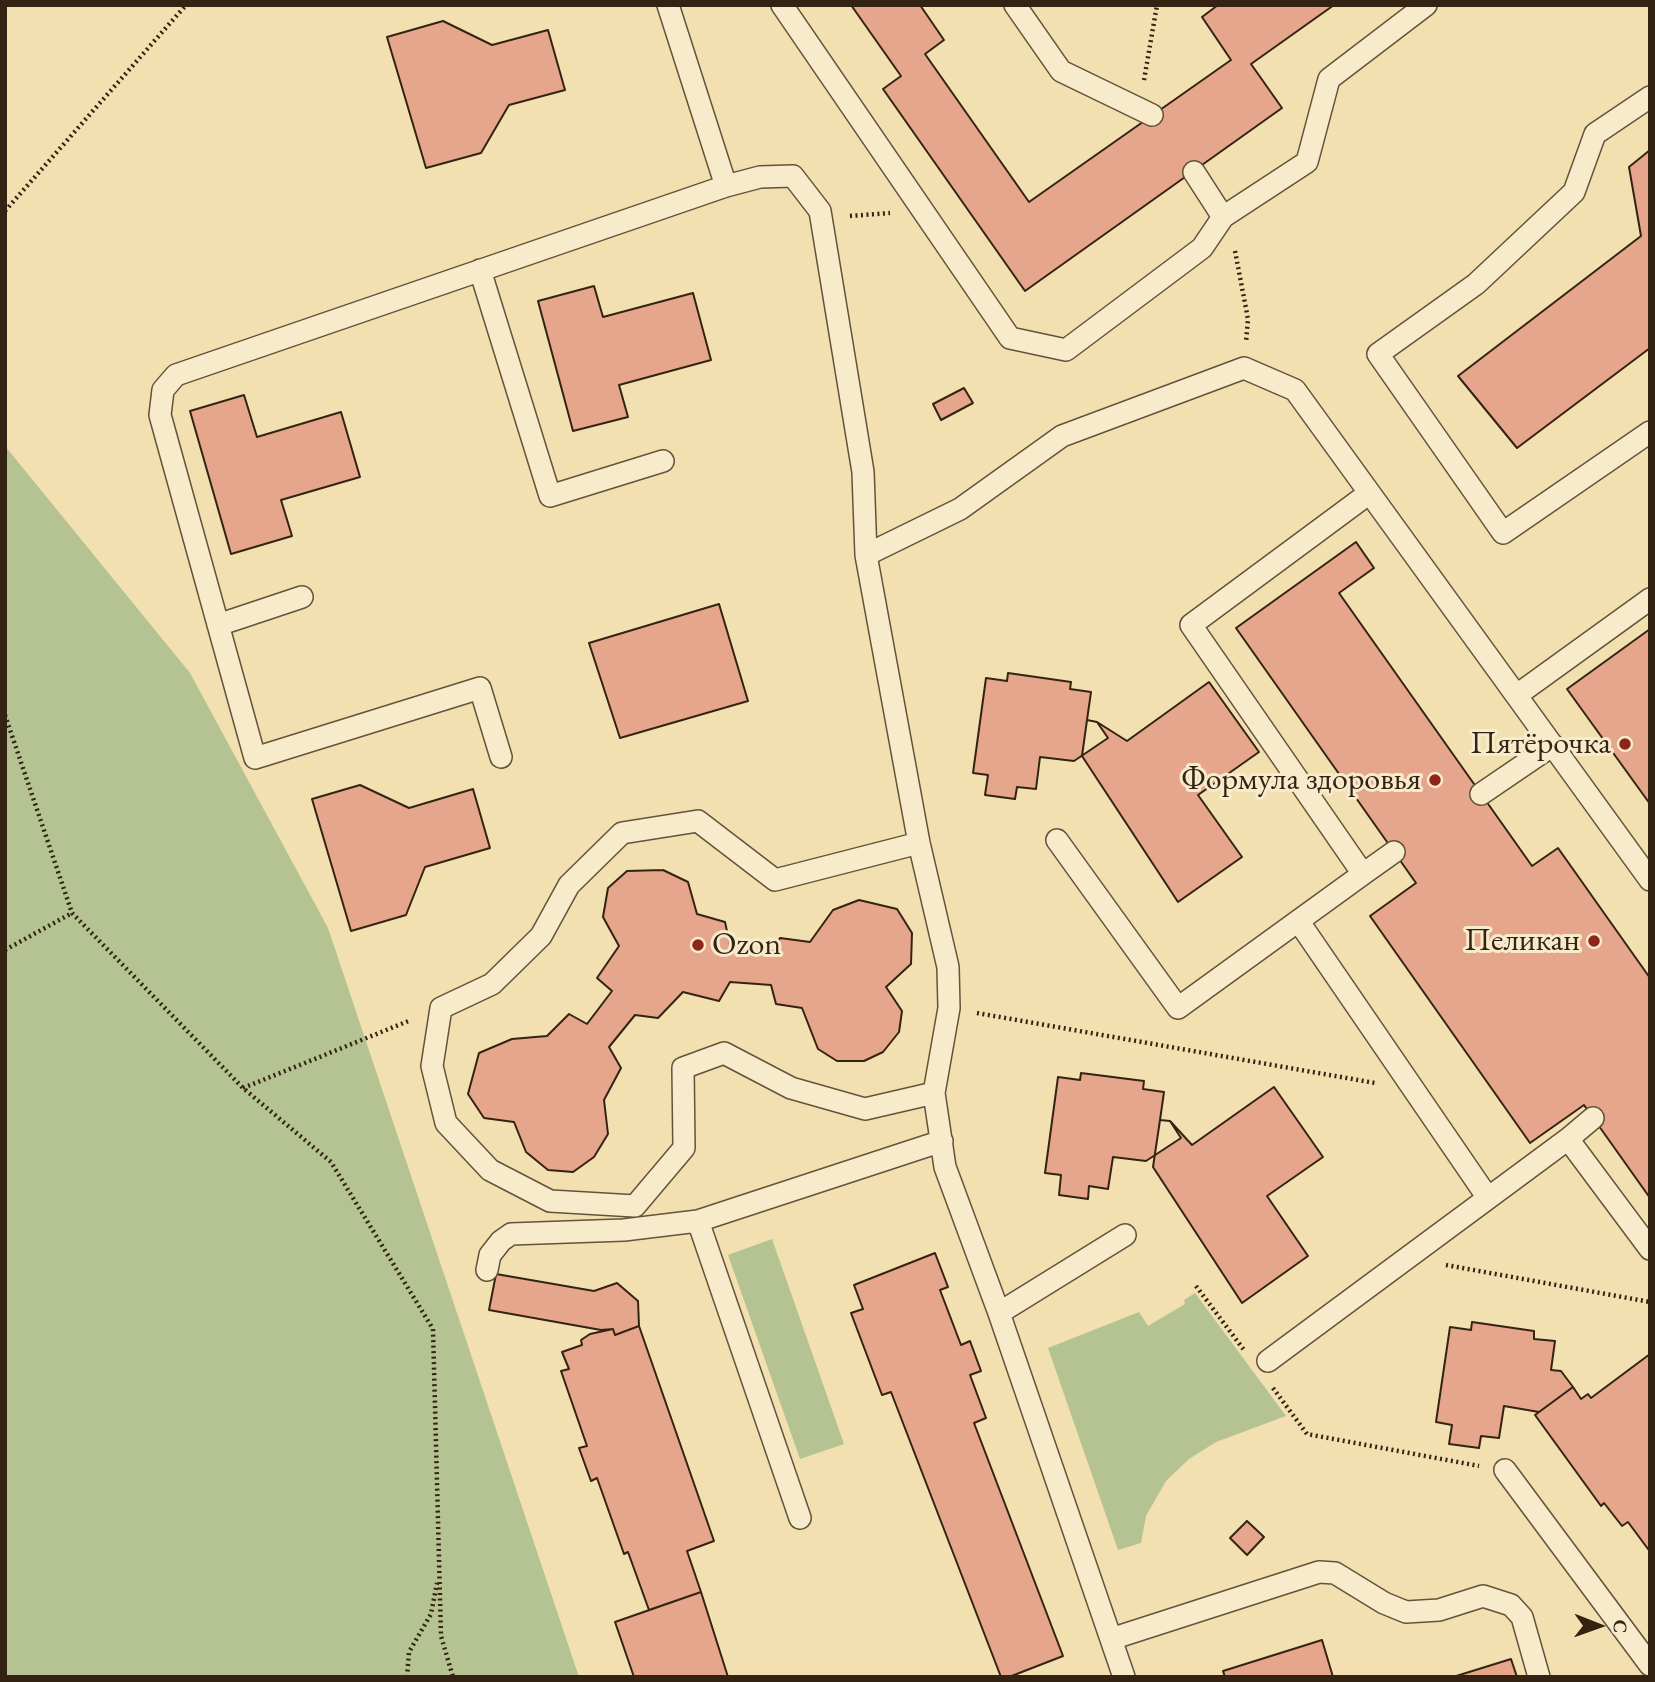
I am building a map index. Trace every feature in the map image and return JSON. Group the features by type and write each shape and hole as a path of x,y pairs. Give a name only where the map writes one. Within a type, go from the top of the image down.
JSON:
{"lane":[{"path":"668,5 726,186"},
{"path":"782,5 1010,338 1066,350 1202,248 1223,217 1307,162 1329,79 1426,5"},
{"path":"1015,5 1061,71 1146,112"},
{"path":"1650,97 1595,134 1574,192 1476,284 1378,354 1503,533 1650,432"},
{"path":"1194,172 1223,217"},
{"path":"502,757 480,688 255,758 160,415 163,390 176,375 726,186 760,177 793,176 820,211 863,472 866,555 919,843 948,967 949,1008 934,1093 945,1167 999,1313 1124,1677"},
{"path":"480,270 550,496 663,461"},
{"path":"866,555 960,509 1062,436 1244,368 1295,390 1367,494 1517,695 1650,880"},
{"path":"1363,874 1191,625 1367,494"},
{"path":"218,625 302,597"},
{"path":"1517,695 1650,599"},
{"path":"1481,794 1553,745"},
{"path":"919,843 775,880 698,821 622,833 569,885 541,936 492,984 441,1008 432,1066 446,1123 490,1170 550,1201 635,1206 684,1148 683,1068 724,1053 791,1088 864,1109 934,1093"},
{"path":"1057,840 1178,1008 1394,852"},
{"path":"1299,922 1488,1198"},
{"path":"1263,1367 1593,1118"},
{"path":"1568,1139 1650,1249"},
{"path":"487,1270 491,1255 511,1234 624,1230 698,1221 942,1141"},
{"path":"698,1221 800,1518"},
{"path":"999,1313 1125,1235"},
{"path":"1505,1470 1650,1665"},
{"path":"1111,1639 1319,1572 1335,1573 1353,1581 1384,1603 1406,1612 1439,1609 1483,1596 1511,1605 1522,1617 1539,1677"}],"path":[{"path":"5,211 186,5"},
{"path":"1146,112 1157,5"},
{"path":"821,217 923,211"},
{"path":"1223,217 1240,266 1248,319 1244,368"},
{"path":"5,715 72,913 243,1088 331,1162 433,1329 441,1636 453,1677"},
{"path":"5,950 72,913"},
{"path":"243,1088 441,1008"},
{"path":"949,1008 1414,1090"},
{"path":"1407,1258 1650,1302"},
{"path":"1196,1286 1263,1367 1307,1434 1505,1470"},
{"path":"407,1677 409,1652 431,1614 439,1575"}],"green space":[{"path":"5,446 190,673 328,928 579,1677 5,1677"},
{"path":"772,1239 844,1444 800,1459 728,1255"},
{"path":"1195,1293 1286,1416 1216,1442 1189,1459 1166,1481 1146,1516 1141,1543 1118,1550 1048,1348 1139,1312 1148,1326 1185,1304 1184,1300"}],"building":[{"path":"851,5 920,5 944,40 925,54 1029,202 1231,60 1202,17 1218,5 1334,5 1251,64 1282,108 1025,291 883,89 901,76"},
{"path":"443,21 492,45 548,30 565,90 509,105 481,153 426,168 387,37"},
{"path":"1650,150 1650,348 1517,448 1458,376 1641,236 1629,167"},
{"path":"594,286 603,317 693,293 711,360 619,385 628,417 573,431 538,301"},
{"path":"964,388 973,403 941,420 933,404"},
{"path":"244,395 257,437 341,412 360,477 281,500 292,536 231,554 190,411"},
{"path":"1356,542 1374,568 1339,593 1532,866 1558,848 1650,978 1650,1198 1584,1105 1530,1143 1370,916 1416,883 1236,628"},
{"path":"719,604 748,701 620,738 589,643"},
{"path":"1650,629 1650,804 1567,689"},
{"path":"1008,673 1071,682 1070,689 1091,692 1087,720 1097,722 1108,738 1074,761 1040,757 1036,789 1017,787 1015,799 985,795 988,775 973,773 986,678 1007,681"},
{"path":"1209,682 1259,752 1198,795 1242,857 1178,902 1082,756 1087,720 1097,722 1127,741"},
{"path":"360,785 409,808 473,789 490,848 425,867 406,915 351,931 312,799"},
{"path":"663,870 688,882 697,914 725,922 730,945 771,955 780,938 810,942 833,910 859,900 897,909 912,933 911,964 886,987 902,1011 899,1032 883,1052 864,1061 837,1061 818,1049 802,1008 776,1004 771,985 730,982 719,1001 683,992 658,1018 635,1015 609,1047 621,1068 604,1100 608,1134 594,1157 573,1172 548,1170 526,1152 514,1122 484,1118 468,1094 479,1053 512,1039 547,1036 569,1014 587,1024 612,991 597,978 619,946 603,917 608,888 627,871"},
{"path":"1081,1073 1144,1081 1143,1089 1164,1092 1160,1120 1170,1121 1181,1138 1146,1161 1113,1157 1108,1189 1089,1186 1088,1199 1059,1195 1061,1175 1045,1173 1058,1077 1080,1080"},
{"path":"1274,1087 1323,1157 1267,1196 1308,1256 1242,1303 1153,1167 1160,1120 1170,1121 1192,1145"},
{"path":"935,1253 948,1287 940,1290 961,1345 970,1341 981,1371 970,1375 986,1418 974,1423 1063,1656 1009,1677 1001,1677 891,1392 882,1395 851,1313 863,1309 854,1285"},
{"path":"496,1274 594,1291 617,1283 638,1301 639,1326 615,1335 613,1329 601,1330 489,1310"},
{"path":"1472,1322 1534,1331 1534,1339 1555,1341 1551,1370 1561,1371 1573,1387 1539,1412 1504,1406 1499,1438 1481,1436 1479,1448 1449,1444 1452,1425 1436,1422 1450,1327 1471,1330"},
{"path":"639,1326 714,1541 687,1551 701,1592 649,1610 628,1552 624,1554 597,1478 591,1481 579,1448 587,1446 561,1371 569,1369 562,1352 582,1345 581,1340 590,1334 613,1329 615,1335"},
{"path":"1650,1354 1648,1549 1628,1522 1622,1526 1604,1503 1601,1506 1535,1415 1573,1387 1581,1399 1588,1394 1591,1398"},
{"path":"1247,1521 1264,1537 1247,1555 1230,1538"},
{"path":"701,1592 728,1677 634,1677 615,1622"},
{"path":"1322,1640 1333,1677 1225,1677 1223,1671"},
{"path":"1511,1659 1517,1677 1453,1677"}],"place":[{"name":"Пятёрочка","path":"1625,744"},
{"name":"Формула здоровья","path":"1435,780"},
{"name":"Пеликан","path":"1594,941"},
{"name":"Ozon","path":"698,945"}]}
